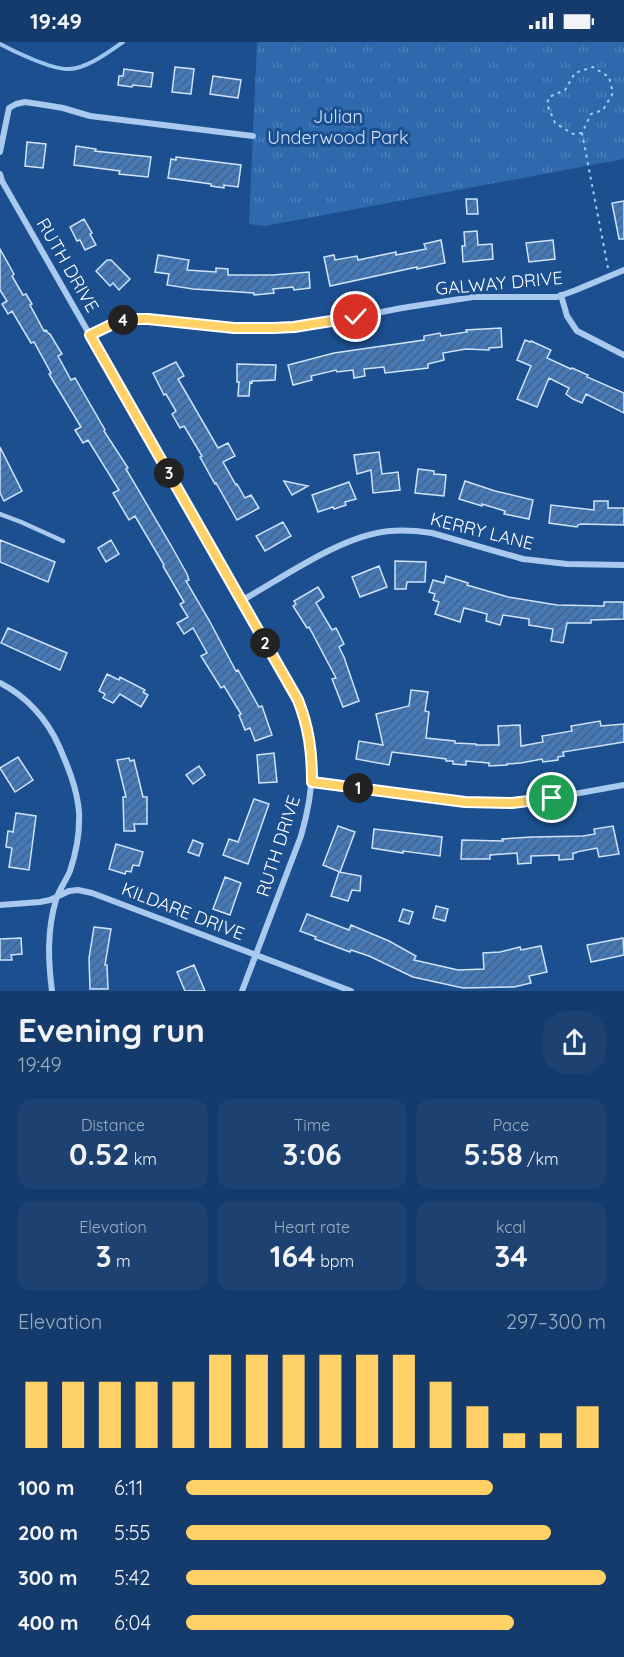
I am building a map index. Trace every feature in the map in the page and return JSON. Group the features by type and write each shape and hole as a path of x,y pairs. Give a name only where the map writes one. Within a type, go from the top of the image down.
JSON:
{"street":[{"path":"0,152 9,108 25,102 90,116 253,136"},
{"name":"RUTH DRIVE","path":"0,174 298,700 303,713 312,754 312,782 308,811 301,836 242,991"},
{"name":"GALWAY DRIVE","path":"90,335 119,321 132,319 234,328 294,327 473,297 557,297 624,270"},
{"path":"561,295 567,315 577,330 624,355"},
{"name":"KERRY LANE","path":"242,601 347,542 389,531 432,533 523,559 567,564 624,565"},
{"path":"0,683 20,695 41,717 56,740 71,774 79,811 77,843 70,870 57,897 51,919 48,954 52,991"},
{"path":"312,782 435,799 494,803 552,798 624,785"},
{"name":"KILDARE DRIVE","path":"0,905 50,900 69,891 92,893 351,991"}],"lane":[{"path":"0,514 63,541"}],"path":[{"path":"582,133 573,134 555,123 547,104 549,97 565,90 575,72 593,68 609,78 613,93 603,110 591,114 582,133 609,277"}],"green space":[{"name":"Julian Underwood Park","path":"257,42 624,42 624,159 265,226 249,224"}],"building":[{"path":"175,67 194,69 191,94 172,92"},
{"path":"124,69 153,73 151,87 118,85 119,76 123,76"},
{"path":"213,76 241,80 238,98 210,94"},
{"path":"27,142 46,144 43,168 25,166"},
{"path":"76,146 96,149 95,151 151,157 148,177 74,165"},
{"path":"176,157 241,165 238,187 224,185 224,188 168,178 171,159 176,160"},
{"path":"466,199 477,199 478,214 467,214"},
{"path":"624,201 624,239 619,239 612,203"},
{"path":"84,219 96,245 85,250 70,227"},
{"path":"477,231 478,245 492,244 493,259 463,262 464,232"},
{"path":"441,240 445,263 330,286 324,257 334,255 335,260 357,256 358,260 396,252 396,255 426,249 424,244"},
{"path":"553,240 555,259 529,262 526,243"},
{"path":"0,249 23,295 26,294 32,304 30,305 44,331 50,334 62,354 58,356 71,380 75,378 104,431 128,468 126,469 187,574 189,580 186,581 236,671 238,670 259,707 262,706 272,735 255,741 250,728 245,730 239,715 241,714 224,686 221,688 201,656 207,653 193,628 184,634 177,623 188,617 180,604 184,602 164,565 135,516 129,520 113,493 119,490 88,440 83,443 75,430 81,427 49,374 51,373 34,342 31,343 12,311 8,314 2,304 7,301 0,290"},
{"path":"158,255 189,260 187,270 216,272 216,268 228,269 228,275 309,272 310,288 273,289 274,293 254,295 254,293 167,285 169,274 155,272"},
{"path":"107,260 111,260 130,279 119,290 113,283 110,286 96,271"},
{"path":"501,328 502,347 443,353 444,360 428,364 428,368 385,373 384,367 364,369 365,376 354,378 353,370 337,372 336,370 311,376 312,380 293,385 288,365 334,353 424,340 424,336 440,333 441,336 467,332 466,330"},
{"path":"525,340 551,350 547,358 624,393 624,413 586,394 582,403 573,399 566,394 569,388 549,378 537,407 517,399 531,366 517,360"},
{"path":"176,362 184,376 178,379 218,448 228,443 235,456 223,462 236,485 245,498 251,495 259,508 237,520 184,426 180,428 172,414 176,411 166,394 164,395 153,373"},
{"path":"237,364 276,365 275,380 252,381 249,396 238,396"},
{"path":"0,447 22,491 4,501 0,493"},
{"path":"379,452 382,474 398,472 400,490 373,493 371,470 357,474 354,455"},
{"path":"418,469 446,475 444,496 415,493"},
{"path":"284,481 308,486 292,495"},
{"path":"465,481 533,500 529,519 504,514 505,511 459,499"},
{"path":"349,482 356,499 345,502 346,505 318,512 312,495"},
{"path":"594,501 608,501 608,508 624,508 624,525 581,524 577,527 549,523 551,505 594,510"},
{"path":"283,522 291,536 265,551 256,536"},
{"path":"0,540 55,562 48,582 0,562"},
{"path":"111,540 119,554 106,562 98,548"},
{"path":"395,561 426,562 425,582 407,582 406,589 395,589"},
{"path":"379,566 387,587 360,597 352,577"},
{"path":"446,576 508,597 557,605 604,606 604,602 624,602 624,619 567,623 563,643 551,641 553,629 529,625 529,619 503,615 500,625 486,621 487,614 464,608 460,622 435,614 439,602 433,600 435,594 429,592 433,580 444,583"},
{"path":"318,587 324,597 316,603 332,630 336,628 344,644 339,647 359,701 343,707 332,679 336,678 309,627 307,628 293,606 296,604 294,601"},
{"path":"8,628 67,653 60,670 1,643"},
{"path":"107,674 119,680 120,677 145,690 143,692 148,695 141,707 120,694 113,703 103,698 105,694 99,691"},
{"path":"411,690 428,692 425,711 429,712 426,738 455,741 455,743 499,745 498,726 520,725 521,746 543,742 542,736 572,731 571,726 600,721 601,726 624,724 624,742 563,752 564,756 558,757 558,760 543,762 542,759 507,765 489,766 489,763 466,761 466,765 453,764 453,761 446,761 446,759 392,752 389,765 356,759 359,741 383,745 376,714 409,706"},
{"path":"274,753 277,782 259,783 257,755"},
{"path":"18,757 33,780 15,792 0,768"},
{"path":"129,758 130,761 134,760 143,797 147,797 147,824 134,824 135,831 124,831 123,797 126,797 117,760"},
{"path":"199,766 205,775 193,784 186,775"},
{"path":"254,799 269,804 248,864 223,855 229,839 238,842"},
{"path":"16,813 36,816 29,870 9,867 12,848 6,847 8,831 13,832"},
{"path":"338,826 355,832 340,872 323,865"},
{"path":"613,826 619,854 599,857 597,848 573,853 573,859 559,860 559,855 531,856 531,863 518,864 517,853 490,855 490,859 461,859 462,840 503,841 502,839 583,836 595,834 594,829"},
{"path":"374,829 442,837 440,856 372,848"},
{"path":"193,840 203,844 199,856 188,852"},
{"path":"116,844 143,852 139,866 133,865 131,872 126,871 125,874 109,869"},
{"path":"339,872 361,876 360,891 352,890 348,901 331,896"},
{"path":"225,877 241,883 230,915 213,909"},
{"path":"436,906 448,909 445,921 433,918"},
{"path":"403,909 413,912 409,924 399,921"},
{"path":"307,914 349,930 351,925 389,941 416,956 414,960 458,970 484,969 483,953 541,946 547,972 529,976 531,983 514,987 463,988 413,977 369,956 351,950 350,952 300,931"},
{"path":"94,927 111,929 105,965 107,965 108,989 90,989 89,958"},
{"path":"21,938 22,954 11,955 12,960 0,960 0,939"},
{"path":"623,938 624,955 591,962 587,945"},
{"path":"194,965 205,991 185,991 177,972"}],"waterway":[{"path":"0,44 43,63 74,69 89,64 123,42"}],"route":[{"path":"356,317 273,328 234,328 132,319 119,321 90,335 298,700 310,740 312,782 465,802 512,803 552,798"}]}
